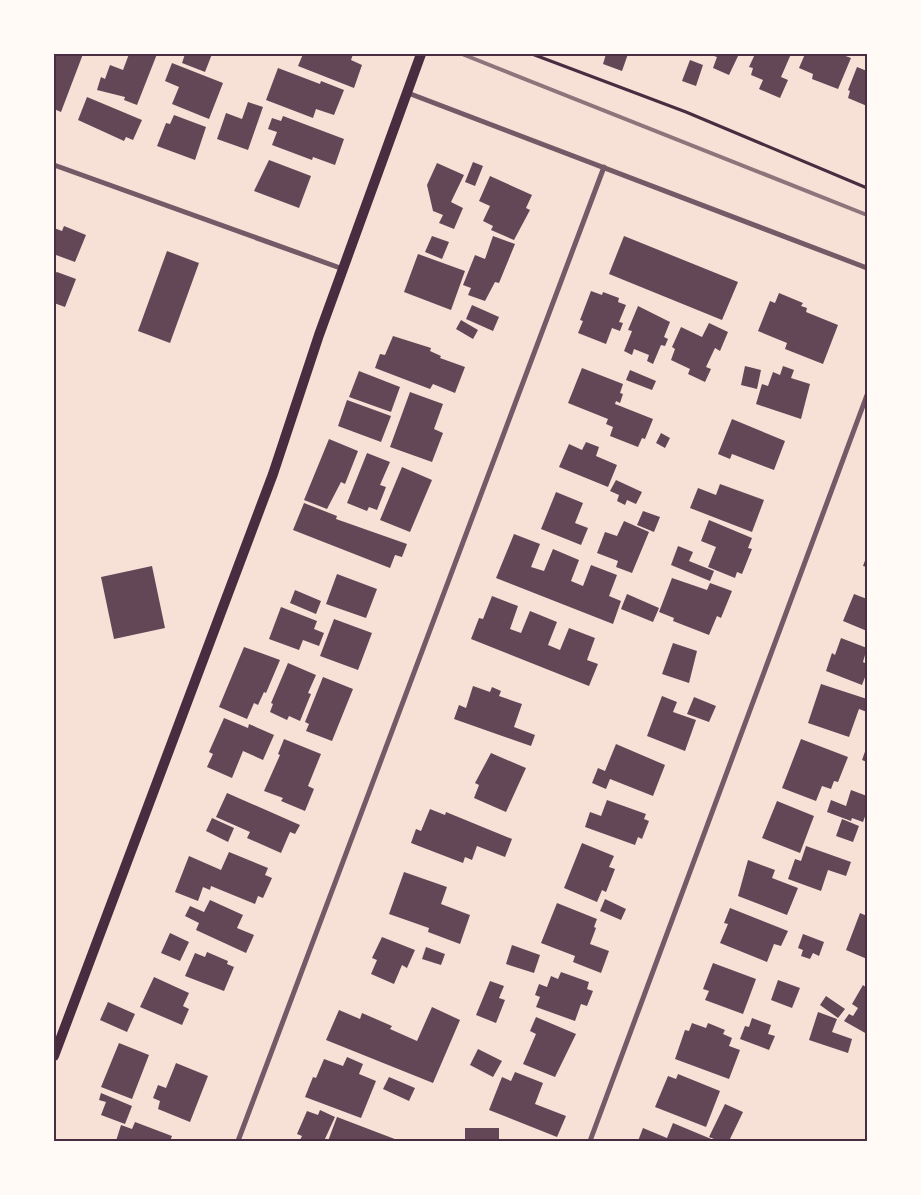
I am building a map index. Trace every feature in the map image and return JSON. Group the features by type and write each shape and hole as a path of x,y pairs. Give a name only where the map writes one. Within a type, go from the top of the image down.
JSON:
{"main road":[{"path":"54,1056 272,474 343,269 421,54"}],"street":[{"path":"408,93 867,268"},
{"path":"54,165 343,269"},
{"path":"238,1141 604,167"},
{"path":"590,1141 867,395"}],"path":[{"path":"532,54 686,112 867,188"}],"building":[{"path":"54,54 83,54 61,112 54,109"},
{"path":"129,54 157,54 137,105 124,100 125,97 97,90 101,77 105,79 110,65 123,70"},
{"path":"185,54 212,54 205,72 182,63"},
{"path":"303,54 353,54 351,60 362,65 354,88 298,66"},
{"path":"606,54 628,54 622,71 603,64"},
{"path":"708,54 739,54 729,75 713,68 717,57"},
{"path":"755,54 791,54 781,77 788,80 780,98 759,89 763,80 751,75 753,68 749,67"},
{"path":"805,54 840,54 851,58 838,89 812,79 813,74 799,68"},
{"path":"690,60 703,65 696,86 682,81"},
{"path":"172,63 223,83 209,119 172,104 179,87 165,81"},
{"path":"857,67 867,71 867,106 848,98 850,91 848,90"},
{"path":"278,68 320,84 321,81 344,90 334,115 316,109 313,118 266,100"},
{"path":"87,97 142,120 133,140 126,137 124,141 78,120"},
{"path":"248,102 263,107 248,150 217,139 226,113 242,119"},
{"path":"174,115 206,127 195,160 157,146 166,123 170,124"},
{"path":"283,116 344,139 335,165 313,157 312,160 272,145 277,132 268,129 272,118 281,121"},
{"path":"269,160 311,176 299,208 254,191"},
{"path":"473,162 483,166 475,186 465,182"},
{"path":"437,163 464,175 451,202 463,208 454,229 439,223 443,215 433,211 427,185"},
{"path":"490,176 532,195 526,208 530,210 514,240 491,230 493,226 483,221 490,206 479,201"},
{"path":"64,226 86,235 75,262 56,255 54,261 54,228 62,231"},
{"path":"432,236 449,242 442,259 425,252"},
{"path":"493,236 515,244 499,283 495,282 485,301 468,295 471,288 463,285 475,255 485,259"},
{"path":"624,236 738,282 722,320 609,274"},
{"path":"167,251 199,263 170,343 138,331"},
{"path":"418,254 465,271 451,310 404,292"},
{"path":"57,272 76,279 65,307 54,303 54,274"},
{"path":"591,291 602,295 603,292 619,298 618,302 626,305 619,322 623,323 620,331 612,328 606,344 578,333 583,321 580,320"},
{"path":"779,293 803,303 801,306 807,308 806,312 838,325 823,364 785,349 787,343 758,331 770,301 775,303"},
{"path":"472,305 499,317 493,331 466,319"},
{"path":"638,306 670,322 664,337 668,339 665,346 661,345 653,364 647,361 649,355 634,349 632,355 624,351 632,331 628,330"},
{"path":"461,320 478,330 473,339 456,329"},
{"path":"709,323 728,332 720,351 715,348 706,367 711,369 705,382 688,374 690,369 671,360 675,349 672,347 681,327 702,337"},
{"path":"393,336 431,348 430,351 441,356 440,358 465,367 455,393 433,384 430,389 375,368 380,354 385,355"},
{"path":"745,366 761,370 757,389 741,385"},
{"path":"783,366 794,370 791,378 810,384 801,419 756,404 762,384 768,386 773,372 780,375"},
{"path":"582,368 623,384 620,393 623,394 620,403 616,401 615,404 653,419 645,439 642,438 638,447 610,436 613,427 606,424 608,419 568,403"},
{"path":"630,370 656,381 652,390 626,380"},
{"path":"359,371 400,387 391,412 349,397"},
{"path":"410,392 443,404 434,429 443,433 432,462 390,447"},
{"path":"347,400 391,416 381,442 338,426"},
{"path":"732,419 785,441 774,470 732,454 730,459 718,454"},
{"path":"661,433 670,438 665,448 656,443"},
{"path":"329,439 358,451 345,484 341,482 327,509 304,500"},
{"path":"586,442 599,447 596,456 617,465 608,487 559,467 569,444 582,450"},
{"path":"367,453 390,462 380,485 386,487 377,510 369,507 367,511 347,503"},
{"path":"402,467 432,480 410,532 380,520"},
{"path":"616,480 642,492 636,504 627,500 625,505 617,501 619,495 610,491"},
{"path":"720,484 764,500 752,532 690,508 698,488 716,495"},
{"path":"556,492 583,503 575,523 588,528 581,545 541,529"},
{"path":"304,503 337,516 336,519 407,544 402,557 395,555 390,568 293,530"},
{"path":"643,511 660,517 654,532 637,525"},
{"path":"709,520 752,538 748,548 752,549 742,574 737,572 735,578 708,567 716,547 701,541"},
{"path":"624,521 649,532 632,573 616,567 618,561 597,553 605,532 617,536"},
{"path":"514,534 540,544 531,567 544,571 553,549 579,560 571,581 583,586 591,565 617,575 609,596 621,601 613,624 496,578"},
{"path":"678,546 693,552 689,561 714,571 710,581 671,565"},
{"path":"867,555 867,567 863,566"},
{"path":"152,566 165,628 114,639 101,577"},
{"path":"337,574 377,589 366,618 326,604"},
{"path":"672,578 707,590 710,583 732,591 721,618 717,616 709,635 673,621 674,618 659,612"},
{"path":"295,590 321,601 316,614 290,603"},
{"path":"627,594 659,608 653,622 621,609"},
{"path":"854,594 867,599 867,631 843,621"},
{"path":"492,596 518,606 510,629 521,633 530,611 557,622 548,645 560,650 569,628 595,638 587,660 598,664 589,686 471,639 479,618 483,619"},
{"path":"281,607 317,621 314,629 324,633 319,646 303,640 299,650 269,639"},
{"path":"334,619 372,633 358,670 320,656"},
{"path":"841,638 867,648 863,662 867,664 867,672 862,685 826,671 832,653 835,655"},
{"path":"673,643 697,651 689,683 662,674"},
{"path":"244,647 280,660 266,693 264,692 258,705 254,703 247,719 219,707"},
{"path":"288,663 316,675 308,693 311,694 300,721 289,716 287,720 270,712 273,704 271,703"},
{"path":"323,677 353,689 332,741 306,731 309,724 305,722"},
{"path":"821,684 867,699 867,712 859,709 849,737 808,723"},
{"path":"473,686 490,692 492,687 501,691 499,696 522,704 514,727 535,735 531,746 454,719 459,705 466,708"},
{"path":"662,696 677,702 673,712 696,720 685,751 647,736"},
{"path":"694,697 716,706 709,722 687,714"},
{"path":"224,718 248,728 249,724 274,735 263,760 243,751 232,778 207,767 213,754 209,752"},
{"path":"284,739 321,754 308,786 314,789 305,811 281,801 283,798 264,791 280,755 278,754"},
{"path":"801,739 848,757 838,782 834,781 831,789 822,786 816,801 782,788"},
{"path":"616,744 665,765 653,796 610,779 606,789 592,783 598,768 605,771"},
{"path":"867,746 867,762 862,760"},
{"path":"491,753 526,768 506,812 474,798 479,785 475,783"},
{"path":"851,790 867,796 867,811 863,822 852,818 851,821 827,812 831,800 846,806"},
{"path":"227,793 300,825 295,834 290,832 281,853 247,838 250,832 216,817"},
{"path":"607,800 646,814 644,819 649,821 642,839 638,837 635,845 585,827 590,812 601,816"},
{"path":"777,801 814,816 800,853 762,838"},
{"path":"430,809 445,815 446,812 512,839 505,857 477,846 472,860 465,857 463,863 411,843 416,829 421,831"},
{"path":"212,818 234,828 228,842 206,831"},
{"path":"842,819 859,826 853,842 836,836"},
{"path":"582,843 614,856 609,867 615,869 606,892 602,890 597,902 564,888"},
{"path":"806,846 851,862 846,876 828,870 821,891 788,879 795,859 801,861"},
{"path":"229,852 268,868 265,875 272,878 263,898 258,896 255,904 211,886 210,890 203,887 198,901 175,892 189,856 221,870"},
{"path":"748,860 775,870 772,878 798,888 787,915 738,896"},
{"path":"404,872 447,887 441,904 470,915 460,944 428,932 429,928 389,914"},
{"path":"605,899 626,909 621,920 600,911"},
{"path":"210,900 243,915 237,928 254,935 246,953 196,930 199,923 185,916 190,906 204,912"},
{"path":"557,903 597,919 590,944 609,951 601,973 573,962 575,956 541,943"},
{"path":"730,908 788,931 781,946 774,944 767,962 720,943 728,924 724,923"},
{"path":"860,913 867,916 867,959 846,950"},
{"path":"170,933 189,942 180,961 161,953"},
{"path":"803,934 824,942 819,956 813,953 810,959 801,956 803,950 798,948"},
{"path":"382,937 415,950 407,968 402,965 394,984 371,974 377,960 372,958"},
{"path":"512,945 540,955 534,973 506,964"},
{"path":"426,947 445,954 441,965 422,959"},
{"path":"207,952 228,961 227,964 234,967 224,991 185,976 195,953 205,957"},
{"path":"713,963 756,979 743,1014 705,1000 709,991 703,989"},
{"path":"561,972 589,982 587,989 593,991 587,1006 581,1004 575,1021 536,1007 540,997 535,995 539,984 547,987 551,976 558,979"},
{"path":"154,977 189,993 183,1006 189,1009 182,1025 140,1007"},
{"path":"778,980 800,988 792,1008 771,1000"},
{"path":"490,981 504,986 499,998 505,1000 496,1023 476,1015"},
{"path":"863,985 867,988 867,1034 844,1021 849,1014 853,1016 858,1008 852,1004"},
{"path":"826,996 845,1009 838,1018 820,1005"},
{"path":"108,1002 135,1014 127,1032 100,1020"},
{"path":"432,1007 460,1020 433,1083 326,1040 339,1010 360,1019 362,1013 392,1026 390,1029 417,1041"},
{"path":"818,1012 837,1019 832,1032 852,1039 848,1053 809,1040"},
{"path":"536,1017 576,1034 555,1077 523,1064 536,1034 530,1031"},
{"path":"752,1018 771,1025 768,1034 775,1036 769,1050 740,1039 745,1026 749,1027"},
{"path":"692,1023 706,1028 708,1023 725,1030 723,1034 732,1038 729,1046 740,1050 729,1079 675,1059 685,1030 689,1031"},
{"path":"119,1043 149,1055 132,1099 101,1087"},
{"path":"478,1049 502,1061 493,1077 470,1065"},
{"path":"347,1057 363,1064 359,1074 376,1081 361,1118 305,1097 313,1077 316,1078 324,1059 343,1066"},
{"path":"176,1063 208,1076 190,1122 158,1109 160,1101 153,1098 158,1085 166,1088"},
{"path":"515,1072 543,1083 535,1104 566,1116 557,1137 489,1110 502,1077 511,1081"},
{"path":"678,1074 720,1091 706,1127 655,1107 668,1076 676,1079"},
{"path":"389,1077 415,1088 409,1101 383,1089"},
{"path":"101,1093 132,1106 125,1124 101,1115 106,1102 99,1100"},
{"path":"725,1104 743,1112 729,1141 719,1141 709,1137"},
{"path":"320,1110 335,1117 324,1141 300,1140 302,1136 297,1134 307,1111 318,1115"},
{"path":"337,1117 400,1141 328,1141"},
{"path":"135,1122 172,1136 170,1141 116,1141 121,1125 132,1129"},
{"path":"673,1123 716,1141 638,1141 643,1128 667,1138"},
{"path":"465,1128 499,1128 499,1141 465,1141"}],"railway":[{"path":"462,54 867,215"}]}
